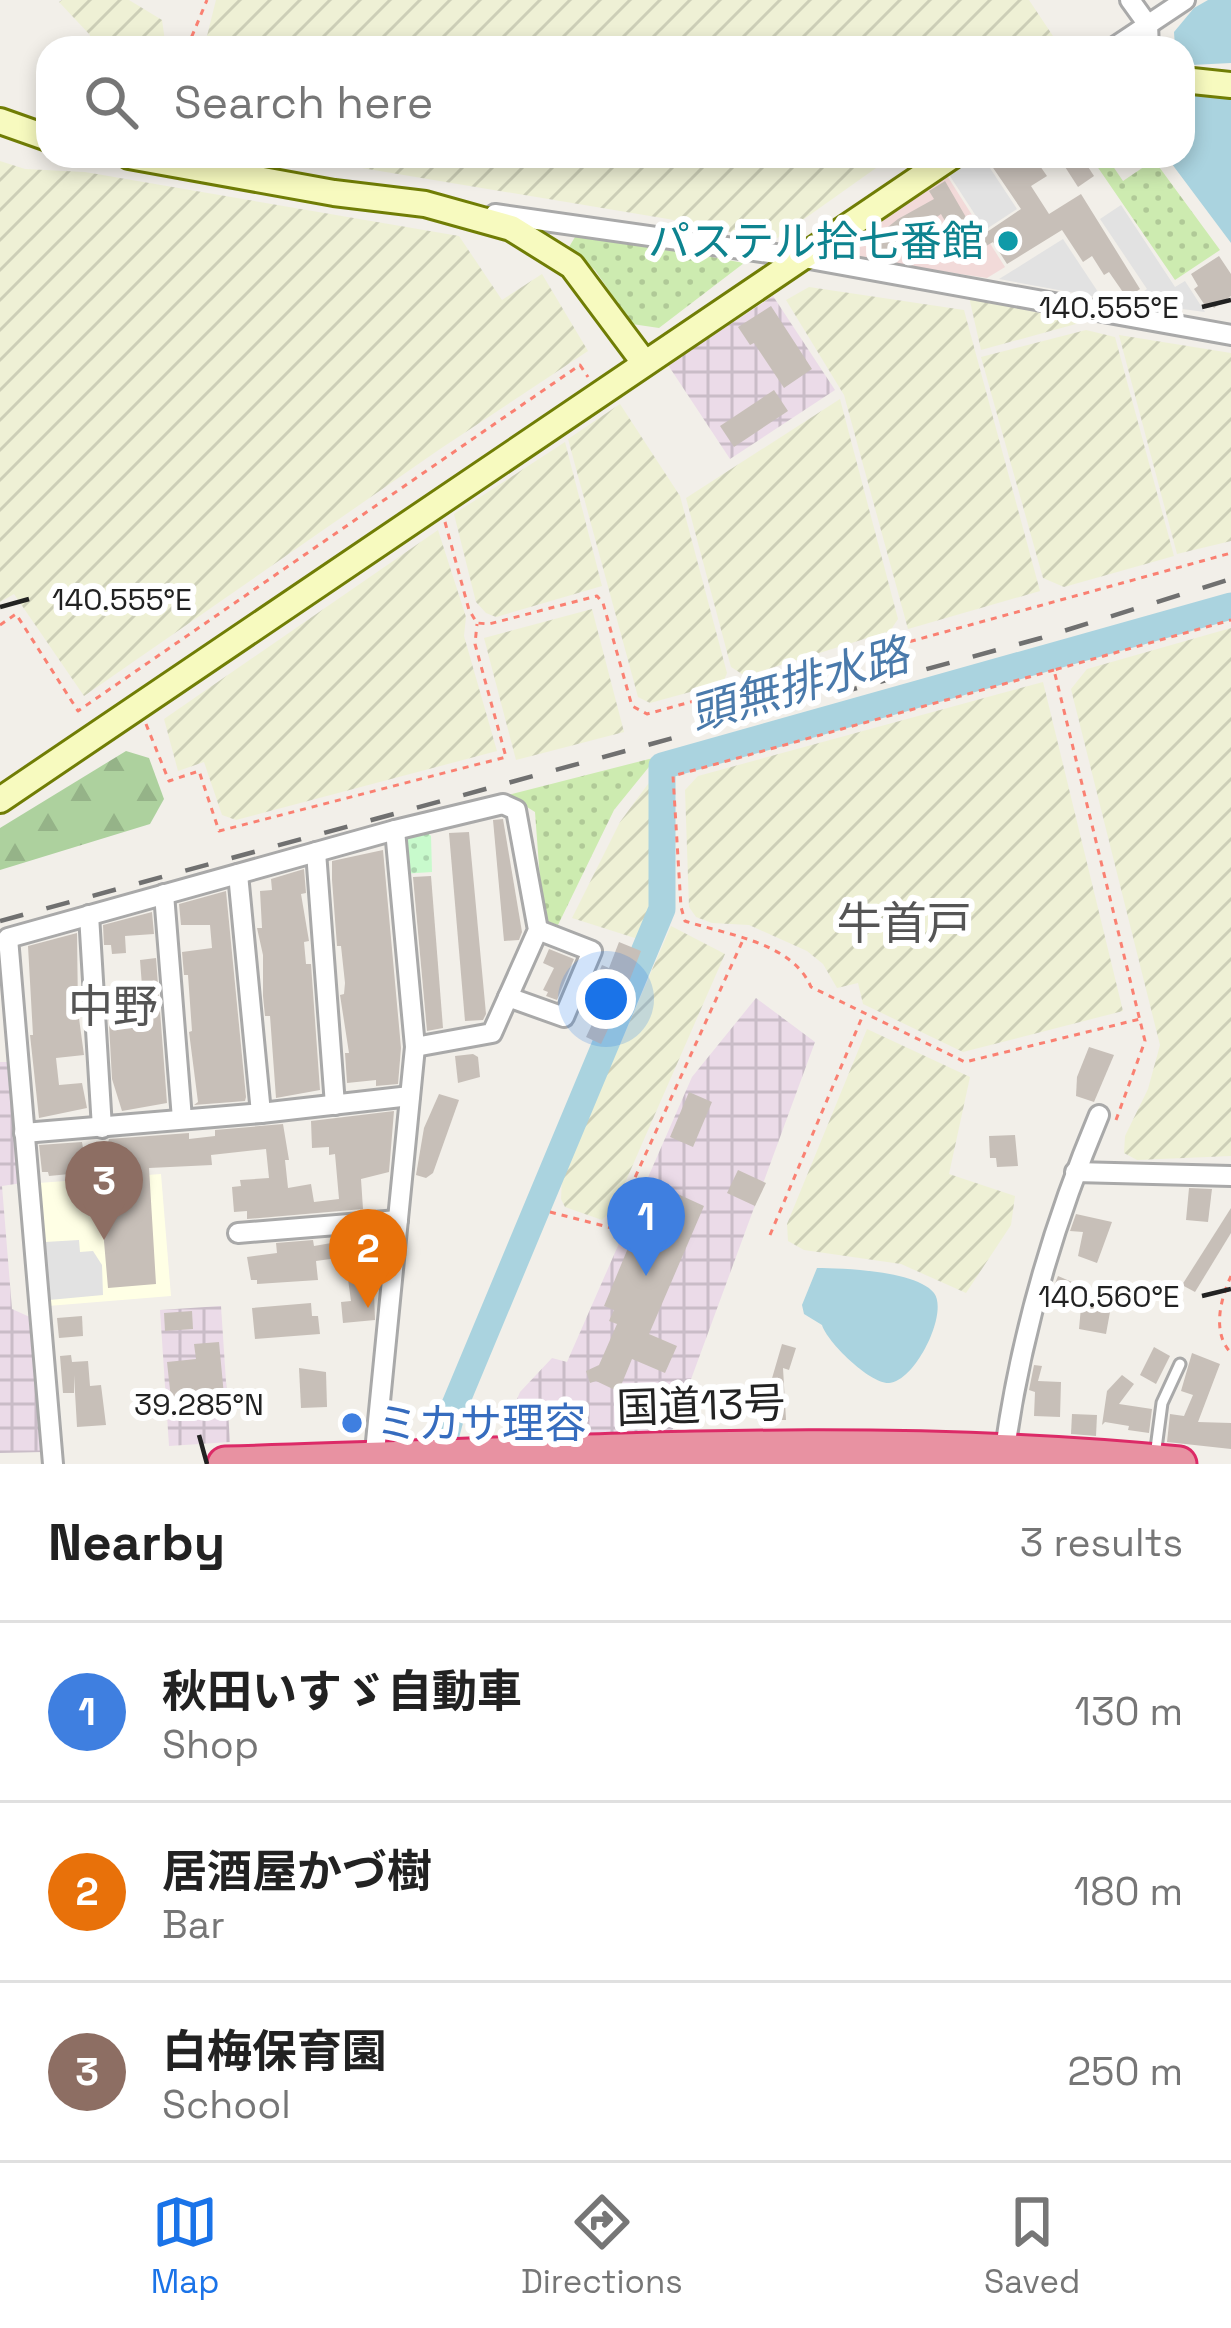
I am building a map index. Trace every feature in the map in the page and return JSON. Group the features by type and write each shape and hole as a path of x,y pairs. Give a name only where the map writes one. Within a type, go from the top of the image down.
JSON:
{"highway":[{"name":"国道13号","path":"225,1464 1005,1449 1167,1463"}],"street":[{"path":"1130,0 1148,25 1148,36"},
{"path":"1131,36 1185,0"},
{"path":"1195,81 1231,85"},
{"path":"0,121 36,134"},
{"path":"195,168 334,193 804,258 1231,334"},
{"path":"0,800 935,168"},
{"path":"425,204 511,228 572,266 643,361"},
{"path":"53,1464 24,1133 8,1053 8,938 503,804 516,810 538,930 492,1033 415,1048"},
{"path":"374,1462 415,1048 395,830"},
{"path":"316,852 334,1105"},
{"path":"238,874 261,1113"},
{"path":"164,894 182,1119"},
{"path":"89,915 102,1128"},
{"path":"508,997 564,1017 592,951 538,930"},
{"path":"24,1133 410,1096"},
{"path":"1005,1449 1015,1380 1076,1172 1105,1124"},
{"path":"1076,1172 1231,1176"},
{"path":"238,1233 398,1220"}],"lane":[{"path":"1167,1463 1162,1403 1180,1364"}],"path":[{"path":"192,36 207,0"},
{"path":"0,625 16,614 78,711 580,365 599,394"},
{"path":"139,707 170,781 199,771 220,831 506,757 475,644 477,622 440,504"},
{"path":"477,622 489,624 597,596 632,706 647,714 1231,553"},
{"path":"1140,1019 965,1062 811,987 805,974 759,941 686,921 681,907 673,776 1231,620"},
{"path":"1054,670 1140,1019 1143,1051 1105,1124"},
{"path":"550,1212 612,1228 744,938"},
{"path":"770,1235 864,1013"},
{"path":"1231,1276 1219,1329 1231,1353"}],"shaded area":[{"path":"129,0 162,20 164,36 89,36 59,2"},
{"path":"216,0 1029,0 1053,36 207,36"},
{"path":"0,161 25,169 85,172 459,236 502,300 542,274 588,351 84,696 14,594 0,602"},
{"path":"362,168 876,168 773,241"},
{"path":"956,168 990,168 1017,209 985,230 948,173"},
{"path":"946,174 1005,267 987,278 853,258 844,245"},
{"path":"1121,205 1175,287 1185,281 1205,312 1129,302 1147,289 1100,219"},
{"path":"1063,239 1102,298 999,279"},
{"path":"809,287 964,310 1040,591 908,629 844,395 786,300"},
{"path":"773,296 835,390 730,459 668,365"},
{"path":"969,298 1083,322 981,350"},
{"path":"1086,330 1115,337 1174,556 1064,587 1043,578 981,357"},
{"path":"1119,335 1231,353 1231,541 1177,554"},
{"path":"840,399 898,619 890,631 745,676 731,667 686,498"},
{"path":"620,404 680,496 727,673 723,683 650,703 638,697 568,439"},
{"path":"565,442 602,586 496,617 486,613 476,602 454,514"},
{"path":"438,530 466,617 464,636 497,751 236,820 222,815 204,762 178,771 164,719"},
{"path":"592,609 624,732 516,760 484,638"},
{"path":"1231,628 1231,1156 1137,1160 1124,1153 1125,1136 1148,1089 1160,1045 1071,689 1087,669"},
{"path":"1043,682 1123,1011 963,1052 863,1004 858,983 837,988 823,964 807,951 749,925 712,923 696,917 689,907 685,790 698,776"},
{"path":"651,780 655,908 638,939 572,918 620,822"},
{"path":"671,926 725,954 614,1208 602,1220 565,1207 562,1178"},
{"path":"756,998 815,1042 672,1431 500,1440 520,1392 552,1358 567,1362 692,1077"},
{"path":"867,1029 970,1077 949,1174 1015,1196 1011,1225 966,1293 901,1264 804,1250 788,1241 787,1224"},
{"path":"0,1062 9,1062 22,1183 2,1186 12,1309 32,1318 43,1452 0,1453"},
{"path":"161,1174 171,1296 48,1306 38,1183"},
{"path":"79,1240 80,1252 93,1251 102,1265 103,1295 49,1300 45,1242"},
{"path":"221,1306 230,1442 169,1446 160,1310"}],"green space":[{"path":"1098,168 1114,168 1123,181 1142,168 1160,168 1220,250 1175,280"},
{"path":"578,232 744,263 659,328 632,324 595,270 569,247"},
{"path":"126,751 149,758 164,799 150,824 0,870 0,828"},
{"path":"657,757 614,810 558,925 543,920 535,812 508,795"},
{"path":"427,832 432,872 402,874 403,839"}],"water":[{"path":"1208,0 1231,0 1231,63 1195,65 1195,36 1174,36 1194,8"},
{"path":"1195,96 1231,97 1231,243 1175,168 1195,168"},
{"path":"817,1268 897,1275 934,1293 937,1315 927,1345 899,1380 881,1381 861,1370 822,1325 804,1314 802,1305"}],"building":[{"path":"993,168 1041,168 1047,176 1031,186 1049,214 1081,194 1140,289 1127,298 1092,256 1083,262 1062,230 1007,264 993,242 959,262 954,254 961,249 941,214 880,257 869,242 934,199 929,191 945,181 978,238 1021,209"},
{"path":"1066,168 1089,168 1094,176 1078,187"},
{"path":"1219,256 1231,274 1231,296 1214,308 1206,307 1191,274"},
{"path":"771,306 812,369 784,388 738,327"},
{"path":"774,390 788,411 734,447 720,426"},
{"path":"503,819 522,932 519,940 504,941 493,820"},
{"path":"469,832 486,1014 483,1020 465,1021 449,833"},
{"path":"383,850 401,1048 398,1084 376,1086 376,1080 347,1083 345,1053 349,1053 340,995 345,983 341,946 337,946 332,861"},
{"path":"304,869 306,893 301,894 309,941 304,942 306,964 311,964 320,1090 276,1098 257,928 262,928 260,891 272,890 271,879"},
{"path":"431,876 443,1028 427,1031 413,877"},
{"path":"226,891 246,1097 245,1101 194,1105 198,1102 182,952 212,948 210,925 181,925 179,904"},
{"path":"152,912 154,934 125,936 126,953 112,954 111,945 104,945 103,925"},
{"path":"77,933 84,1055 56,1058 59,1085 82,1083 87,1108 39,1118 30,1035 28,946"},
{"path":"619,942 641,951 623,997 618,995 601,1044 586,1037 596,1016 582,1010 602,965 609,968"},
{"path":"549,949 574,959 557,1000 543,990 554,968 543,963"},
{"path":"156,958 167,1103 122,1111 112,1079 108,1006 132,1000 131,986 142,986 140,960"},
{"path":"1089,1047 1114,1055 1094,1102 1076,1096 1077,1077"},
{"path":"455,1056 478,1057 480,1077 458,1083"},
{"path":"689,1092 712,1102 693,1147 670,1137"},
{"path":"439,1094 459,1100 433,1173 426,1178 416,1175 424,1128"},
{"path":"394,1111 389,1172 361,1179 363,1209 247,1219 247,1211 234,1212 232,1187 241,1186 240,1180 269,1178 266,1149 211,1155 212,1165 149,1168 156,1284 108,1288 100,1194 124,1192 121,1169 49,1176 42,1172 39,1145 82,1142 83,1148 107,1146 109,1139 189,1133 189,1139 215,1136 215,1130 283,1124 288,1188 311,1184 314,1202 339,1199 335,1154 329,1155 329,1147 312,1148 311,1121"},
{"path":"1015,1135 1018,1166 997,1167 996,1158 990,1158 989,1136"},
{"path":"738,1170 766,1183 755,1206 727,1193"},
{"path":"658,1185 704,1206 649,1334 677,1346 665,1373 632,1359 615,1390 590,1383 586,1371 599,1365 617,1324 609,1321 614,1310 604,1306"},
{"path":"1189,1188 1212,1189 1208,1222 1186,1220"},
{"path":"1231,1208 1231,1233 1195,1292 1182,1285"},
{"path":"1076,1214 1112,1222 1097,1263 1078,1256 1083,1232 1070,1231"},
{"path":"372,1236 375,1320 343,1323 341,1302 351,1301 345,1257 316,1261 318,1280 257,1284 251,1280 247,1257 277,1253 276,1243 313,1240 314,1246"},
{"path":"1058,1276 1079,1285 1077,1291 1112,1301 1106,1334 1079,1329 1081,1307 1050,1296"},
{"path":"311,1303 320,1334 255,1339 252,1308"},
{"path":"192,1311 193,1329 165,1331 164,1313"},
{"path":"82,1316 83,1336 59,1338 57,1318"},
{"path":"219,1342 226,1417 206,1419 196,1415 201,1397 171,1399 167,1362 196,1359 194,1344"},
{"path":"782,1344 796,1348 789,1370 783,1368 786,1420 765,1420 761,1392 768,1392"},
{"path":"1154,1347 1170,1356 1156,1384 1140,1375"},
{"path":"1192,1353 1220,1364 1198,1422 1231,1423 1231,1449 1167,1442 1170,1414 1184,1416 1193,1395 1181,1391"},
{"path":"71,1355 72,1362 88,1361 90,1386 101,1385 106,1425 77,1427 74,1375 74,1393 63,1393 60,1356"},
{"path":"1034,1365 1042,1366 1038,1381 1061,1382 1060,1417 1034,1416 1035,1392 1029,1390"},
{"path":"299,1368 326,1372 327,1407 301,1408"},
{"path":"1122,1375 1134,1384 1119,1404 1152,1409 1149,1433 1102,1425 1107,1391"},
{"path":"1072,1414 1097,1415 1096,1436 1071,1434"}],"waterway":[{"name":"頭無排水路","path":"445,1438 662,909 662,766 1231,606"}],"railway":[{"path":"0,921 1041,638 1231,579"}],"place":[{"name":"パステル拾七番館","path":"1008,241"},
{"name":"白梅保育園","path":"104,1240"},
{"name":"秋田いすゞ自動車","path":"646,1276"},
{"name":"居酒屋かづ樹","path":"368,1308"},
{"name":"ミカサ理容","path":"352,1423"}],"district":[{"name":"牛首戸","path":"904,923"},
{"name":"中野","path":"113,1006"}]}
